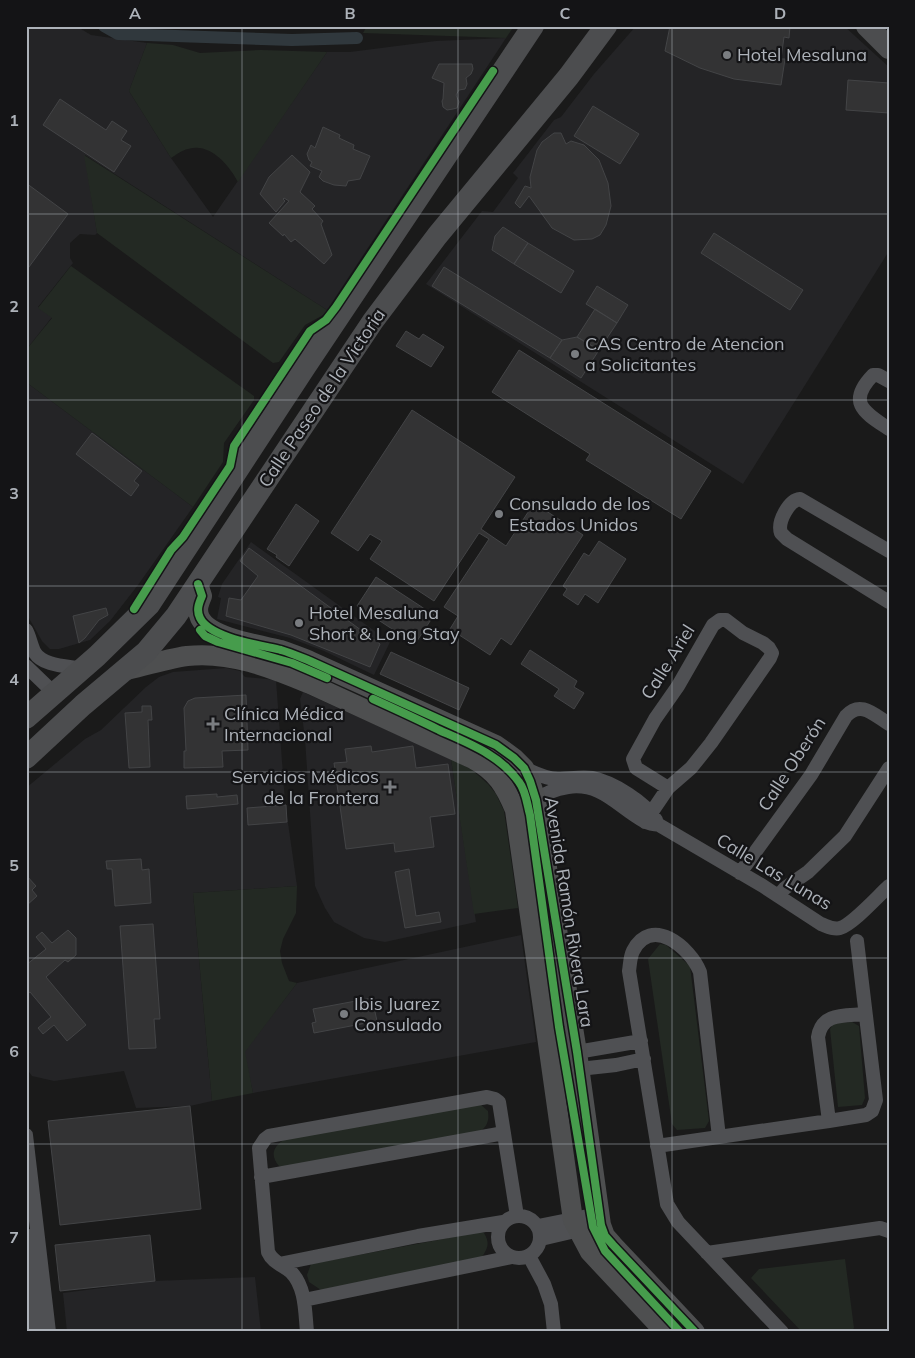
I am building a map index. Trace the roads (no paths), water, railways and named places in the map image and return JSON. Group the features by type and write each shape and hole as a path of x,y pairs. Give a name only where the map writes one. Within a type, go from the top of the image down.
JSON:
{"main road":[{"name":"Calle Paseo de la Victoria","path":"26,718 82,669 150,605 305,367 533,26"},
{"name":"Calle Paseo de la Victoria","path":"26,758 161,635 198,584 394,292 458,210 568,76 590,35 606,26"},
{"path":"867,26 883,39"}],"street":[{"path":"889,381 878,375 873,375 862,393 860,401 861,408 866,414 889,429"},
{"path":"889,551 800,499 796,499 789,505 780,525 782,533 787,539 889,602"},
{"name":"Avenida Ramón Rivera Lara","path":"198,584 202,596 198,605 198,612 206,626 232,638 295,655 504,751 524,768 536,800 578,1060 599,1219 605,1236 613,1246 695,1332"},
{"name":"Calle Ariel","path":"648,817 668,788 691,768 711,743 772,653 770,648 743,634 726,620 720,620 712,624 678,686 655,719 633,759 636,768 668,788"},
{"path":"26,630 35,653 43,660 82,669"},
{"path":"290,675 295,655"},
{"path":"123,671 187,656 238,659 290,675 473,759 490,769 501,782 515,810 575,1225 590,1252 664,1332"},
{"path":"26,666 54,694"},
{"name":"Calle Oberón","path":"740,873 811,775 846,716 851,711 857,708 864,709 889,724"},
{"path":"490,769 504,751"},
{"name":"Calle Las Lunas","path":"524,768 552,778 587,777 602,781 621,790 648,817"},
{"path":"778,896 785,888 808,872 845,836 889,768"},
{"name":"Calle Las Lunas","path":"536,800 552,791 578,786 585,786 607,795 648,817 778,896 820,924 838,929 849,923 889,886"},
{"path":"532,921 554,917"},
{"path":"719,1137 700,972 695,960 683,947 666,936 653,935 638,944 632,953 629,971 663,1188 670,1210 678,1222 782,1332"},
{"path":"657,1146 866,1115 872,1111 876,1100 858,941"},
{"path":"829,1121 818,1037 819,1030 825,1021 831,1018 865,1014"},
{"path":"578,1060 641,1041"},
{"path":"578,1060 616,1065 644,1059"},
{"path":"307,1332 301,1288 291,1272 270,1257 268,1252 259,1148 269,1136 477,1099 492,1098 499,1102 517,1216"},
{"path":"261,1177 504,1133"},
{"path":"26,1135 49,1332"},
{"path":"279,1264 418,1236 503,1222 517,1216 529,1218 539,1233 537,1249 524,1258 512,1257 304,1300"},
{"path":"539,1233 599,1219"},
{"path":"503,1222 498,1234 498,1240 502,1251 512,1257"},
{"path":"707,1253 880,1228 889,1231"},
{"path":"26,1235 36,1332"},
{"path":"529,1256 544,1284 551,1304 554,1332"}],"waterway":[{"path":"104,26 118,34 292,40 357,38"}],"place":[{"name":"Hotel Mesaluna","path":"727,55"},
{"name":"CAS Centro de Atencion a Solicitantes","path":"575,354"},
{"name":"Consulado de los Estados Unidos","path":"499,514"},
{"name":"Hotel Mesaluna Short & Long Stay","path":"299,623"},
{"name":"Clínica Médica Internacional","path":"213,724"},
{"name":"Servicios Médicos de la Frontera","path":"390,787"},
{"name":"Ibis Juarez Consulado","path":"344,1014"}]}
